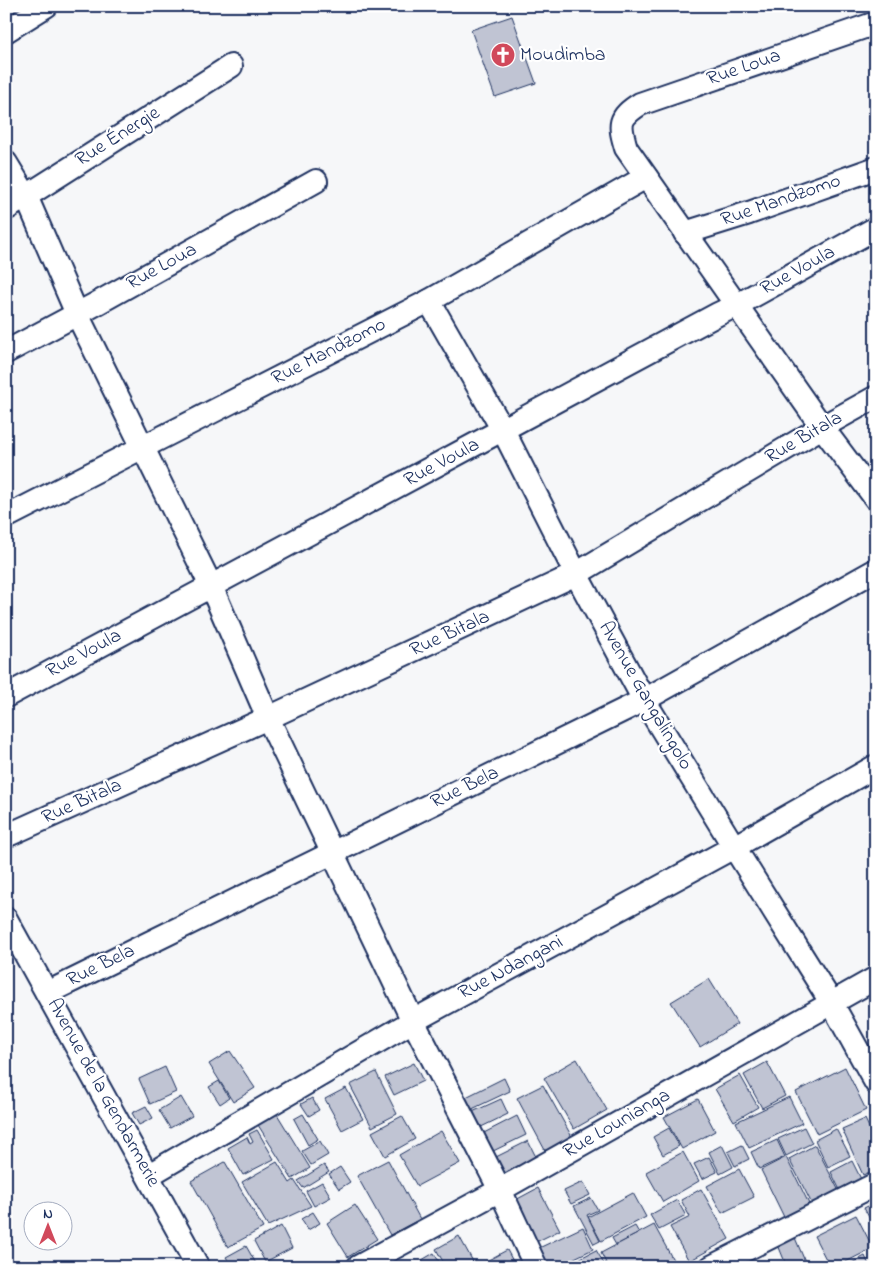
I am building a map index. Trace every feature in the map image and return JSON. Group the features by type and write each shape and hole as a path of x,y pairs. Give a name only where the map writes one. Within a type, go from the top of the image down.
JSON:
{"street":[{"path":"6,31 46,6"},
{"name":"Rue Loua","path":"646,176 626,148 621,124 624,116 640,104 876,23"},
{"name":"Rue Énergie","path":"6,209 231,66"},
{"path":"6,163 26,196 77,314 211,586 268,718 413,1021 500,1190 536,1267"},
{"name":"Rue Mandzomo","path":"685,232 757,210 876,168"},
{"path":"646,176 822,427 876,499"},
{"name":"Rue Mandzomo","path":"6,517 429,301 646,176"},
{"name":"Rue Loua","path":"6,352 316,181"},
{"name":"Rue Voula","path":"6,696 737,305 876,228"},
{"name":"Avenue Gangalingolo","path":"429,301 503,430 576,574 644,700 831,1002 876,1083"},
{"name":"Rue Bitala","path":"6,836 268,718 576,574 822,427 876,397"},
{"name":"Rue Bela","path":"47,992 644,700 876,570"},
{"name":"Rue Ndangani","path":"148,1175 413,1021 734,847 876,766"},
{"name":"Avenue de la Gendarmerie","path":"6,920 198,1267"},
{"name":"Rue Lounianga","path":"358,1267 500,1190 876,978"},
{"path":"711,1267 876,1184"}],"building":[{"path":"512,16 536,83 495,97 471,30"},
{"path":"709,979 737,1024 700,1047 671,1002"},
{"path":"230,1051 255,1088 233,1102 209,1064"},
{"path":"577,1059 607,1110 574,1129 544,1078"},
{"path":"767,1062 785,1096 762,1108 744,1075"},
{"path":"414,1063 423,1081 394,1095 385,1077"},
{"path":"165,1067 176,1092 150,1104 139,1079"},
{"path":"845,1067 866,1110 817,1134 796,1092"},
{"path":"376,1072 397,1114 372,1127 350,1085"},
{"path":"740,1075 758,1107 734,1121 715,1089"},
{"path":"504,1078 510,1091 470,1110 464,1098"},
{"path":"219,1081 229,1098 220,1104 209,1087"},
{"path":"543,1085 572,1137 546,1152 517,1098"},
{"path":"346,1088 363,1119 342,1130 325,1099"},
{"path":"181,1097 192,1116 170,1128 159,1110"},
{"path":"789,1097 802,1123 749,1148 736,1122"},
{"path":"312,1098 319,1110 309,1116 301,1104"},
{"path":"501,1099 508,1114 475,1130 468,1114"},
{"path":"698,1099 715,1131 682,1149 664,1117"},
{"path":"146,1106 153,1118 139,1125 132,1113"},
{"path":"277,1114 310,1168 292,1179 258,1125"},
{"path":"303,1114 318,1139 308,1145 294,1119"},
{"path":"402,1116 415,1139 385,1156 372,1132"},
{"path":"517,1116 526,1135 487,1154 478,1136"},
{"path":"865,1119 876,1142 876,1169 863,1175 842,1129"},
{"path":"804,1127 812,1143 786,1156 778,1139"},
{"path":"669,1128 679,1146 663,1155 653,1137"},
{"path":"836,1129 850,1156 828,1167 815,1140"},
{"path":"257,1130 274,1159 243,1175 228,1148 247,1137 250,1144 253,1142 249,1134"},
{"path":"441,1131 460,1163 417,1186 399,1155"},
{"path":"777,1140 785,1157 759,1169 751,1152"},
{"path":"320,1141 328,1155 311,1165 302,1151"},
{"path":"528,1141 537,1159 505,1175 496,1157"},
{"path":"722,1145 733,1167 720,1174 709,1152"},
{"path":"742,1145 749,1159 735,1166 728,1152"},
{"path":"815,1145 839,1191 812,1204 789,1159"},
{"path":"683,1152 699,1181 663,1202 646,1172"},
{"path":"709,1157 717,1172 702,1179 694,1164"},
{"path":"786,1157 809,1204 784,1217 761,1170"},
{"path":"388,1160 420,1219 390,1235 357,1176"},
{"path":"852,1161 861,1179 840,1190 831,1172"},
{"path":"225,1162 263,1228 228,1247 191,1181"},
{"path":"277,1162 290,1183 294,1180 311,1206 268,1226 242,1182"},
{"path":"324,1165 329,1172 303,1188 298,1181"},
{"path":"340,1167 350,1182 339,1189 329,1174"},
{"path":"739,1169 754,1197 722,1213 707,1186"},
{"path":"322,1182 331,1197 314,1206 306,1191"},
{"path":"583,1182 590,1195 571,1204 564,1191"},
{"path":"538,1188 560,1230 532,1244 510,1203"},
{"path":"701,1189 729,1239 689,1261 670,1227 690,1217 681,1200"},
{"path":"633,1193 646,1217 601,1241 588,1217"},
{"path":"591,1198 598,1210 587,1215 600,1241 594,1244 574,1206"},
{"path":"677,1200 686,1216 659,1230 650,1215"},
{"path":"876,1202 876,1230 864,1208"},
{"path":"355,1205 377,1239 348,1257 327,1223"},
{"path":"313,1212 320,1223 308,1230 301,1219"},
{"path":"856,1215 873,1248 836,1267 830,1267 814,1236"},
{"path":"654,1225 677,1267 608,1267 601,1253"},
{"path":"281,1226 292,1248 265,1262 254,1241"},
{"path":"635,1226 639,1233 616,1245 612,1238"},
{"path":"583,1227 593,1249 556,1267 548,1267 539,1248"},
{"path":"793,1233 807,1266 787,1267 776,1240"},
{"path":"459,1236 476,1267 446,1267 436,1249"},
{"path":"246,1246 258,1267 232,1267 226,1257"},
{"path":"507,1250 516,1267 507,1267 504,1260 492,1267 483,1267 481,1264"},
{"path":"596,1250 606,1267 578,1267 575,1261"},
{"path":"434,1253 442,1267 426,1267 422,1260"},
{"path":"865,1256 870,1267 844,1267"},
{"path":"574,1261 576,1267 562,1267"}],"place":[{"name":"Moudimba","path":"503,55"}]}
